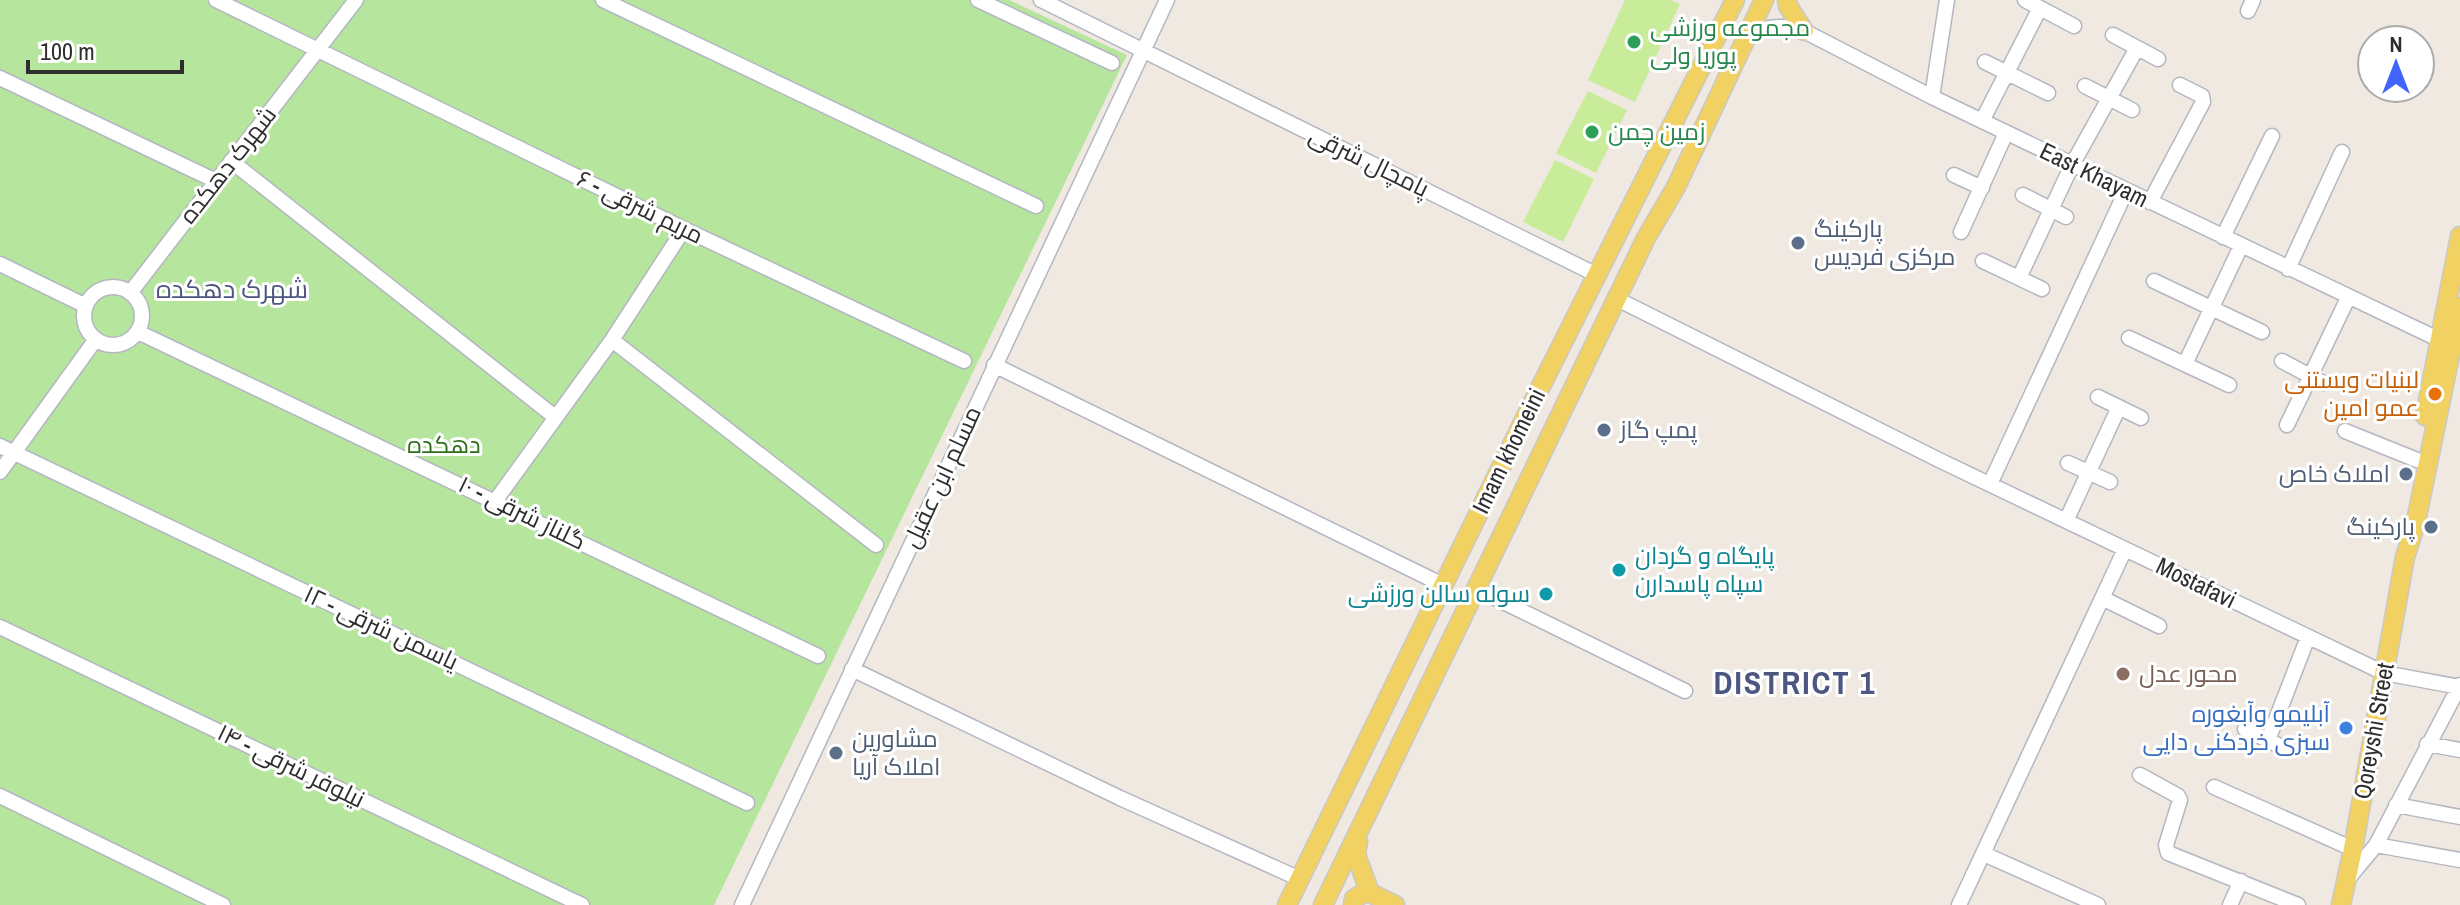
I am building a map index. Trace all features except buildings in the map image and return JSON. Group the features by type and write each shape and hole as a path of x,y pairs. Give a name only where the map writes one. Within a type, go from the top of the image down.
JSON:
{"main road":[{"name":"Imam khomeini","path":"1287,905 1735,0"},
{"name":"Imam khomeini","path":"1323,905 1646,238 1676,187 1764,0"},
{"path":"1787,0 1804,31"},
{"path":"1649,171 1655,187 1676,187"},
{"name":"Qoreyshi Street","path":"2341,905 2405,557 2415,526 2451,342 2460,236"},
{"name":"Qoreyshi Street","path":"2405,557 2405,529 2417,460 2460,307"},
{"path":"1360,832 1356,855 1370,893"},
{"path":"1353,905 1354,899 1370,893 1395,905"}],"street":[{"name":"مریم شرقی - ۶","path":"216,0 684,229 964,361"},
{"name":"شهرک دهکده","path":"130,293 356,0"},
{"path":"603,0 1036,206"},
{"path":"978,0 1112,63"},
{"name":"پامچال شرقی","path":"1041,0 1597,275"},
{"name":"مسلم ابن عقیل","path":"742,905 1167,0"},
{"path":"1932,97 1947,0"},
{"path":"2025,0 2074,26"},
{"path":"1982,121 2040,8"},
{"name":"East Khayam","path":"1747,33 1785,25 1804,31 1932,97 2348,298 2451,342"},
{"path":"2113,35 2158,59"},
{"path":"2019,278 2072,165 2137,48"},
{"path":"1985,62 2048,93"},
{"path":"0,78 216,181"},
{"path":"2150,202 2203,102 2202,96 2180,85"},
{"path":"2085,86 2132,110"},
{"path":"1961,232 2006,133"},
{"path":"2223,237 2272,136"},
{"path":"2288,269 2342,152"},
{"path":"231,161 555,417"},
{"path":"1954,175 1982,188"},
{"path":"1990,484 2126,191"},
{"path":"2023,195 2066,217"},
{"path":"496,500 612,340 684,229"},
{"path":"2185,364 2241,246"},
{"path":"1983,261 2042,289"},
{"path":"0,264 86,306"},
{"path":"2154,281 2262,332"},
{"path":"117,287 130,293 140,304 142,313 138,332 122,344 104,344 85,324 86,306 98,292 107,288 117,287"},
{"path":"2287,425 2317,380 2348,298"},
{"name":"Mostafavi","path":"1617,299 1939,460 2384,673 2460,686"},
{"name":"گلناز شرقی - ۱۰","path":"138,332 818,656"},
{"path":"2129,338 2229,385"},
{"path":"0,472 96,339"},
{"path":"612,340 876,545"},
{"path":"2282,361 2317,380"},
{"path":"994,365 1443,585"},
{"path":"2098,397 2141,418"},
{"path":"2066,521 2119,407"},
{"path":"2345,431 2417,460"},
{"name":"یاسمن شرقی - ۱۲","path":"0,446 747,803"},
{"path":"2068,463 2110,482"},
{"path":"1959,905 2125,549"},
{"path":"1477,589 1685,691"},
{"path":"2102,598 2159,626"},
{"name":"نیلوفر شرقی - ۱۴","path":"0,627 582,905"},
{"path":"2268,740 2308,637"},
{"path":"852,669 1120,798 1300,879"},
{"path":"2347,880 2376,845 2460,686"},
{"path":"2245,729 2284,748"},
{"path":"2427,744 2460,750"},
{"path":"2140,775 2180,800 2166,850 2298,905"},
{"path":"2214,787 2353,849"},
{"path":"0,796 223,905"},
{"path":"2396,805 2460,817"},
{"path":"2376,845 2460,860"},
{"path":"1984,854 2098,905"},
{"path":"2230,905 2241,881"}],"green space":[{"name":"دهکده","path":"0,0 1009,0 1127,55 714,905 0,905"},
{"name":"مجموعه ورزشی پوریا ولی","path":"1625,0 1670,0 1680,4 1635,102 1588,80"},
{"name":"زمین چمن","path":"1588,91 1627,110 1596,173 1556,153"},
{"name":"زمین چمن","path":"1555,160 1594,179 1563,242 1523,222"}],"place":[{"name":"مجموعه ورزشی پوریا ولی","path":"1634,42"},
{"name":"زمین چمن","path":"1592,132"},
{"name":"پارکینگ مرکزی فردیس","path":"1798,243"},
{"name":"لبنیات وبستنی عمو امین","path":"2435,394"},
{"name":"پمپ گاز","path":"1604,430"},
{"name":"املاک خاص","path":"2406,474"},
{"name":"پارکینگ","path":"2431,527"},
{"name":"پایگاه و گردان سپاه پاسدارن","path":"1619,570"},
{"name":"سوله سالن ورزشی","path":"1546,594"},
{"name":"محور عدل","path":"2123,674"},
{"name":"آبلیمو وآبغوره سبزی خردکنی دایی","path":"2346,728"},
{"name":"مشاورین املاک آریا","path":"836,753"}],"district":[{"name":"شهرک دهکده","path":"232,289"},
{"name":"DISTRICT 1","path":"1795,683"}]}
